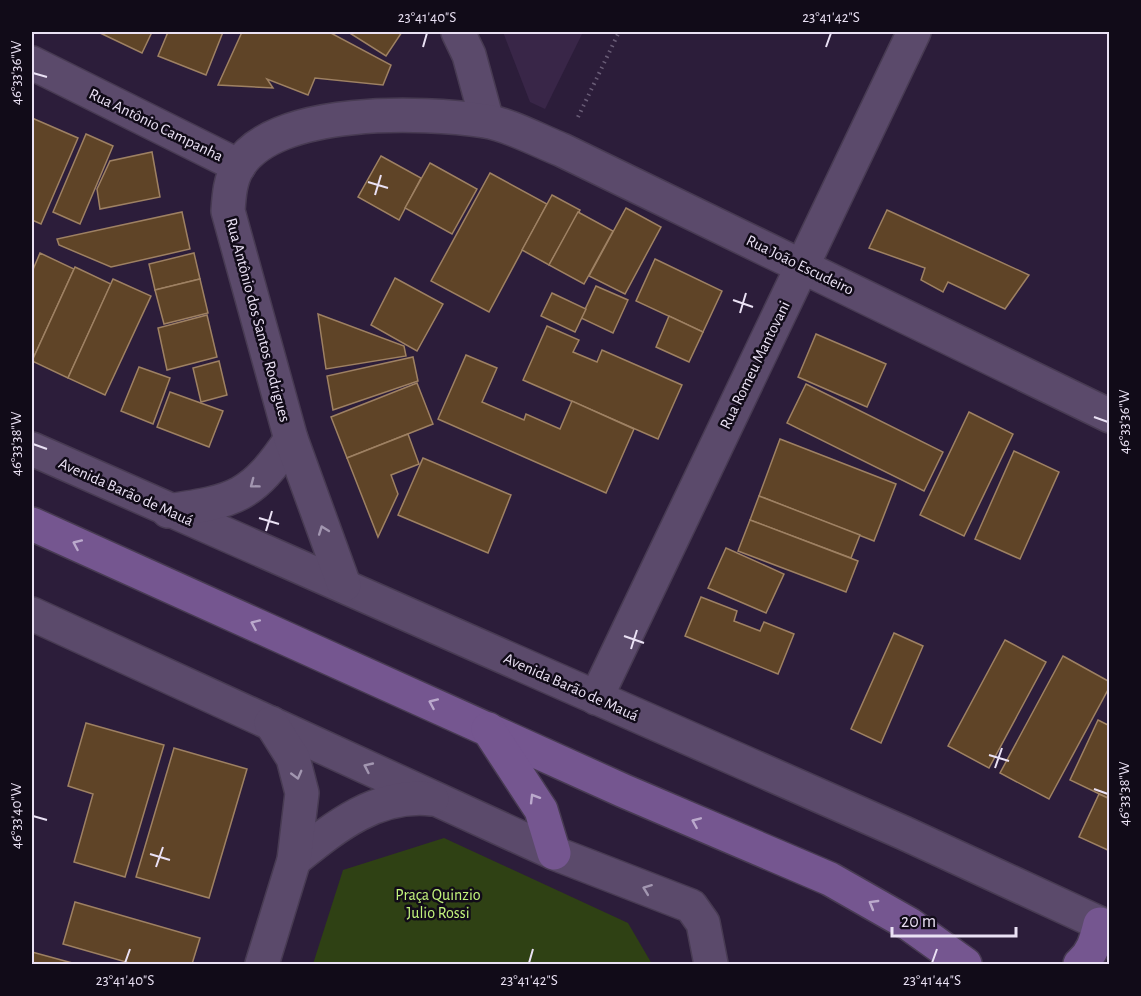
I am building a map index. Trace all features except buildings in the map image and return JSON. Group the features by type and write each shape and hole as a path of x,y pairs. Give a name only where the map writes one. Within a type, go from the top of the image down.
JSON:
{"street":[{"path":"458,32 469,54 487,121"},
{"name":"Rua Romeu Mantovani","path":"596,698 914,32"},
{"name":"Rua Antônio Campanha","path":"32,63 239,166 265,141 292,130 335,119 381,114 487,121"},
{"name":"Rua João Escudeiro","path":"487,121 562,150 1110,416"},
{"name":"Rua Antônio dos Santos Rodrigues","path":"239,166 231,186 228,211 291,439 344,585"},
{"name":"Rua Antônio dos Santos Rodrigues","path":"168,511 214,505 247,490 269,471 291,439"},
{"name":"Avenida Barão de Mauá","path":"32,449 168,511 344,585 904,833 1105,926"},
{"path":"32,524 487,727 624,791 830,879 909,924 968,963"},
{"path":"32,614 554,853 691,906 699,914 706,932 711,964"},
{"path":"262,964 294,860 302,794 292,758 271,723"},
{"path":"487,727 541,810 554,853"},
{"path":"294,860 341,822 375,806 411,797 440,800"},
{"path":"1080,964 1088,957 1105,926"}],"path":[{"path":"562,150 619,32"}],"shaded area":[{"path":"503,32 583,32 545,109 530,102"}],"green space":[{"name":"Praça Quinzio Julio Rossi","path":"444,838 628,923 652,964 313,964 343,870"}]}
